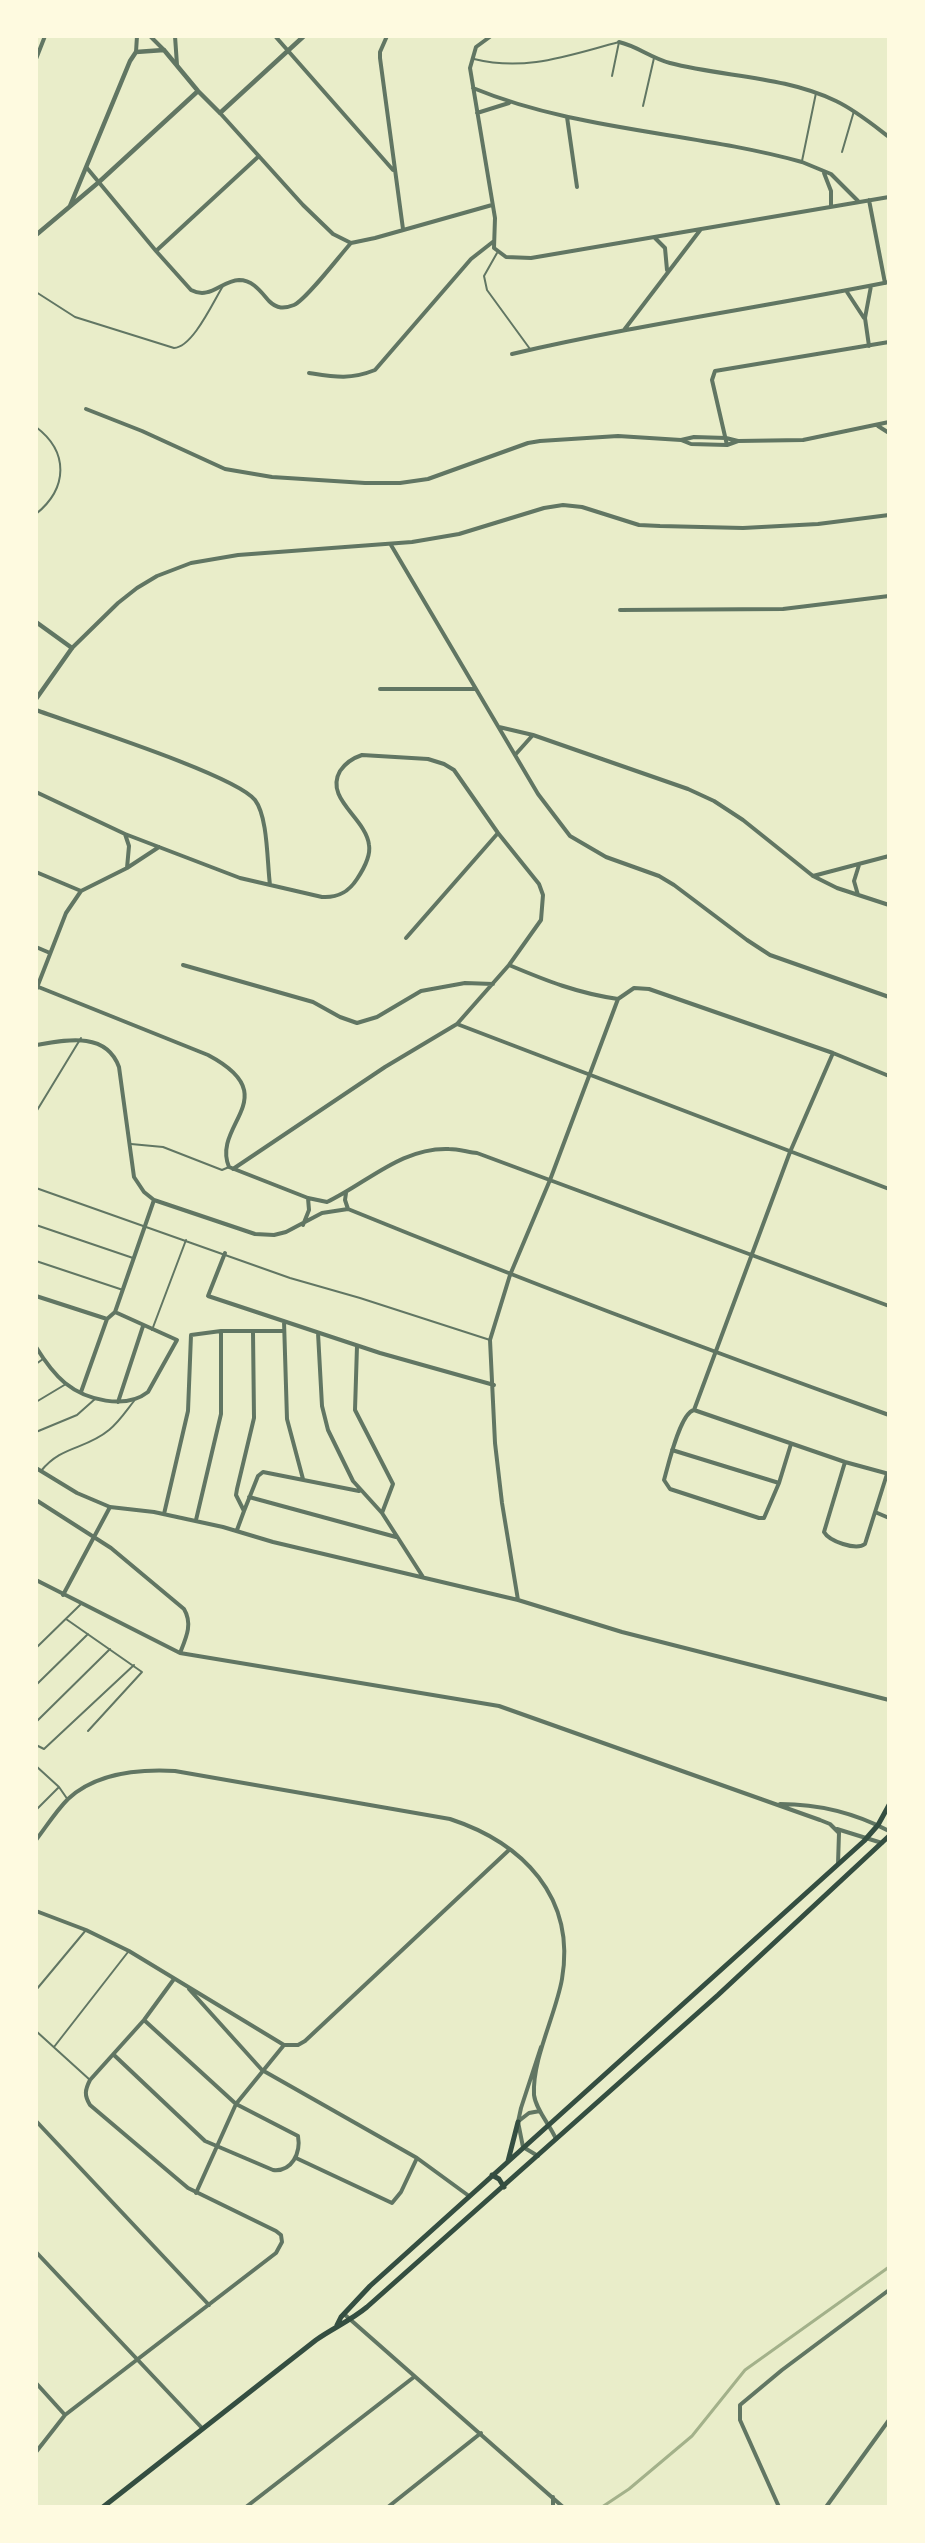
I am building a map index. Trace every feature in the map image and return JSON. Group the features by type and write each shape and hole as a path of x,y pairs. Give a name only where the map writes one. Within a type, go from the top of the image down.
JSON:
{"main road":[{"path":"337,2325 370,2286 867,1838 878,1825 889,1805"},
{"path":"103,2507 337,2325 350,2320 504,2187 718,1995 889,1836"},
{"path":"508,2161 518,2122"},
{"path":"492,2175 499,2179 504,2187"}],"street":[{"path":"36,59 45,36"},
{"path":"70,206 135,52 137,36"},
{"path":"150,36 198,91 333,234 351,243"},
{"path":"175,36 178,66"},
{"path":"275,36 394,170"},
{"path":"220,113 304,36"},
{"path":"387,36 380,52 380,58 403,229"},
{"path":"491,36 476,47 471,59 472,87 495,218 494,241 497,253 506,257 531,258 889,196"},
{"path":"619,42 635,47 654,58 683,66 761,79 816,93 854,111 889,137"},
{"path":"135,52 164,50"},
{"path":"472,87 509,103 567,117 802,162 831,174 858,201"},
{"path":"36,235 99,182 198,91"},
{"path":"477,113 509,103"},
{"path":"567,117 577,187"},
{"path":"156,251 259,156"},
{"path":"87,168 191,290 204,294 234,281 248,281 275,306 281,308 297,304 351,243 492,205"},
{"path":"824,173 831,191 831,206"},
{"path":"512,354 623,330 847,292 887,282 869,200"},
{"path":"623,330 701,229"},
{"path":"654,237 665,248 667,271"},
{"path":"309,373 343,378 357,377 375,370 471,259 494,241"},
{"path":"868,346 865,318 871,286"},
{"path":"847,292 865,318"},
{"path":"727,445 712,380 715,371 889,342"},
{"path":"86,409 142,431 225,469 272,477 364,483 400,483 428,479 528,443 618,436 681,440 694,437 726,438 738,441 803,440 889,422"},
{"path":"878,425 889,433"},
{"path":"681,440 691,444 727,445 738,441"},
{"path":"36,699 72,648 137,588 173,568 238,555 391,545 459,534 544,508 563,505 582,507 639,525 743,528 818,524 889,515"},
{"path":"391,545 515,755 557,822 570,836 585,847 674,885 747,940 771,955 889,997"},
{"path":"620,610 783,609 889,596"},
{"path":"36,622 72,648"},
{"path":"380,689 475,689"},
{"path":"36,710 187,765 238,786 248,793 255,800 262,817 270,885"},
{"path":"498,727 533,735 662,779 714,801 743,820 813,876 828,885 889,906"},
{"path":"515,755 533,735"},
{"path":"36,792 125,834 240,878 333,898 341,895 357,880 368,858 370,847 368,837 341,800 336,783 346,764 354,757 362,755 428,759 454,770 466,784 498,833 538,884 543,895 541,920 494,984 457,1024 366,1078 283,1137 231,1168"},
{"path":"406,938 498,833"},
{"path":"125,834 129,846 127,868"},
{"path":"159,847 127,868 81,891 71,903 37,988 208,1054 231,1068 240,1077 244,1097 241,1114 225,1149 224,1156 231,1168 308,1198 327,1202 391,1164 420,1153 449,1149 477,1153 889,1306"},
{"path":"813,876 889,856"},
{"path":"858,896 854,881 859,865"},
{"path":"36,872 81,891"},
{"path":"36,947 50,953"},
{"path":"183,965 313,1002 340,1017 357,1023 377,1017 421,991 465,983 494,984"},
{"path":"509,965 563,988 618,999"},
{"path":"518,1600 495,1443 494,1385 490,1340 510,1275 550,1179 618,999 634,988 649,989 832,1053 889,1076"},
{"path":"457,1024 889,1189"},
{"path":"36,1045 81,1038 109,1050 116,1059 134,1178 144,1192 154,1200 255,1234 274,1235 303,1226 327,1212 348,1209 510,1275 889,1415"},
{"path":"791,1443 767,1515 759,1518 670,1489 664,1480 672,1450 686,1415 694,1410 790,1152 832,1053"},
{"path":"346,1192 345,1200 348,1209"},
{"path":"303,1226 309,1210 308,1198"},
{"path":"81,1392 107,1319 115,1312 154,1200"},
{"path":"225,1253 208,1296 357,1346 494,1385"},
{"path":"36,1296 107,1319"},
{"path":"36,1347 66,1384 96,1398 118,1402 134,1401 148,1392 155,1383 177,1340 115,1312"},
{"path":"284,1321 287,1419 303,1479"},
{"path":"118,1402 143,1326"},
{"path":"164,1514 188,1411 191,1335 221,1331 284,1331"},
{"path":"196,1520 221,1414 221,1331"},
{"path":"244,1511 237,1495 237,1489 254,1418 253,1332"},
{"path":"318,1333 324,1415 346,1469 360,1492 382,1513 423,1577"},
{"path":"357,1346 355,1410 393,1484 382,1513"},
{"path":"694,1410 844,1462 888,1474 863,1547 856,1547 825,1535 824,1527 844,1462"},
{"path":"672,1450 779,1483"},
{"path":"36,1468 88,1499 110,1507 164,1514 237,1530 273,1542 518,1600 622,1632 889,1700"},
{"path":"237,1530 261,1472 360,1492"},
{"path":"249,1497 352,1527 397,1537"},
{"path":"36,1500 95,1537 184,1609 189,1618 188,1634 180,1653"},
{"path":"63,1594 110,1507"},
{"path":"875,1512 889,1518"},
{"path":"36,1580 180,1653 499,1706 777,1804 837,1829 882,1844"},
{"path":"36,1840 68,1800 82,1789 114,1775 151,1770 175,1771 450,1819 474,1827 509,1850 540,1876 560,1917 564,1951 562,1979 526,2089 518,2122 523,2147 538,2156"},
{"path":"777,1804 815,1805 878,1825 889,1831"},
{"path":"837,1829 840,1840 838,1865"},
{"path":"36,1912 86,1930 129,1951 284,2045 298,2045 305,2041 509,1850"},
{"path":"36,2452 65,2415 209,2305 280,2248 282,2242 281,2235 276,2231 196,2193 90,2104 85,2094 90,2080 144,2020 174,1979"},
{"path":"185,1985 262,2070 417,2157 470,2196"},
{"path":"114,2055 196,2134 216,2147 277,2171 288,2167 296,2157 298,2136 249,2113 236,2104 144,2020"},
{"path":"544,2038 534,2097 556,2139"},
{"path":"196,2193 236,2104 284,2045"},
{"path":"518,2122 529,2113 540,2111"},
{"path":"36,2121 209,2305"},
{"path":"296,2157 392,2204 401,2192 417,2157"},
{"path":"36,2252 202,2428"},
{"path":"779,2507 740,2420 740,2405 782,2370 889,2290"},
{"path":"344,2314 563,2507"},
{"path":"246,2507 414,2377"},
{"path":"36,2383 65,2415"},
{"path":"826,2507 875,2436 889,2420"},
{"path":"388,2507 481,2433"},
{"path":"553,2497 553,2507"}],"lane":[{"path":"471,59 497,65 524,63 566,58 619,42 612,76"},
{"path":"643,106 654,58"},
{"path":"802,162 816,93"},
{"path":"842,152 854,111"},
{"path":"497,253 484,276 487,290 531,350"},
{"path":"36,292 75,317 174,348 186,344 194,334 223,286"},
{"path":"36,427 56,448 61,470 57,487 50,500 36,514"},
{"path":"36,1112 81,1038"},
{"path":"128,1143 163,1147 222,1170 231,1168"},
{"path":"36,1188 147,1225 290,1278 490,1340"},
{"path":"36,1225 135,1259"},
{"path":"152,1330 186,1240"},
{"path":"36,1261 123,1290"},
{"path":"36,1364 44,1359"},
{"path":"36,1402 66,1384"},
{"path":"36,1432 77,1415 96,1398"},
{"path":"40,1471 55,1456 86,1444 108,1431 134,1401"},
{"path":"36,1648 81,1604"},
{"path":"66,1619 134,1665 142,1673 88,1731"},
{"path":"36,1685 88,1634"},
{"path":"36,1722 110,1649"},
{"path":"36,1745 44,1749 134,1665"},
{"path":"36,1766 59,1787 68,1800"},
{"path":"36,1810 59,1787"},
{"path":"36,1801 41,1805"},
{"path":"36,1990 86,1930"},
{"path":"54,2047 129,1951"},
{"path":"36,2031 90,2080"}],"waterway":[{"path":"602,2507 629,2489 692,2436 745,2370 889,2267"}]}
